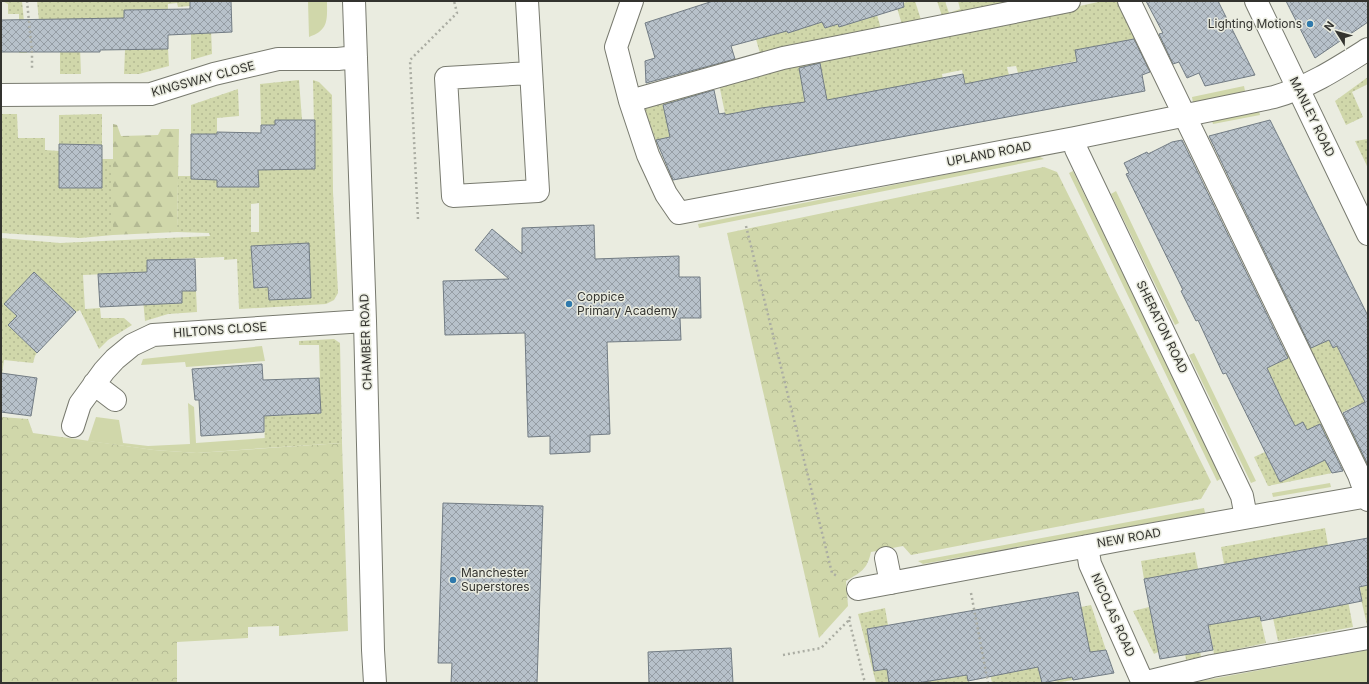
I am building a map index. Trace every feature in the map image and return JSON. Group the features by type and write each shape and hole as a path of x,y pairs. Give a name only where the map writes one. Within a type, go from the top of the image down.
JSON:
{"street":[{"name":"CHAMBER ROAD","path":"354,1 375,683"},
{"path":"527,1 538,191 453,196 446,78 531,73"},
{"path":"632,1 616,47 630,101 783,58 1069,1"},
{"path":"1129,1 1355,468 1367,497"},
{"name":"MANLEY ROAD","path":"1256,1 1368,234"},
{"name":"UPLAND ROAD","path":"630,101 648,155 666,194 678,213 1075,138 1274,97 1298,89 1320,79 1368,49"},
{"name":"KINGSWAY CLOSE","path":"1,95 151,94 214,74 278,59 338,59 356,57"},
{"name":"SHERATON ROAD","path":"1075,138 1076,149 1242,496 1246,517"},
{"name":"HILTONS CLOSE","path":"73,426 80,404 94,384 115,359 132,345 153,335 365,320"},
{"path":"94,384 115,400"},
{"name":"NEW ROAD","path":"858,589 1246,517 1367,497"},
{"name":"NICOLAS ROAD","path":"1087,546 1090,564 1143,683"},
{"path":"886,558 891,583"},
{"path":"1143,683 1212,666 1368,638"}],"path":[{"path":"27,1 32,52 32,72"},
{"path":"746,223 832,573 858,589 849,620 821,648 783,655"},
{"path":"970,588 988,683"},
{"path":"849,620 865,683"}],"green space":[{"path":"2,1 22,1 27,53 19,53 19,14 8,14 8,4"},
{"path":"37,1 190,1 190,6 178,7 177,3 168,4 168,10 124,29 42,51"},
{"path":"308,1 327,1 326,24 320,31 309,37"},
{"path":"857,1 877,15 882,32 761,57 754,32 785,23 788,33 820,13 825,28 837,24 839,26 849,23"},
{"path":"895,1 902,3 915,1 922,23 903,28"},
{"path":"937,1 945,1 949,13 960,9 958,1 1038,1 943,19"},
{"path":"1103,1 1122,1 1143,43 1136,44 1135,39 1075,50 1077,61 1018,73 1016,66 1007,67 1009,75 978,82 986,121 973,123 962,70 942,74 944,86 932,80 914,83 915,92 856,95 838,98 839,107 805,98 815,154 804,156 796,117 781,109 778,105 770,107 757,122 755,109 745,111 728,128 719,84"},
{"path":"200,29 211,29 212,54 191,60 191,34 200,34"},
{"path":"159,44 159,49 168,49 169,66 139,74 124,74 125,50"},
{"path":"80,47 81,74 60,74 60,52"},
{"path":"1368,77 1368,84 1352,92 1363,117 1346,125 1335,101"},
{"path":"299,80 302,120 275,120 275,125 261,125 260,84"},
{"path":"313,80 319,82 332,95 333,192 338,293 334,300 326,304 239,309 237,259 224,260 224,257 147,260 148,295 166,303 182,303 182,291 196,291 197,312 168,314 145,321 142,288 130,273 83,275 85,309 100,308 101,318 124,318 132,325 108,340 99,349 80,310 76,312 34,272 4,304 17,316 8,325 37,353 33,363 4,360 1,382 1,238 60,243 210,236 209,233 177,232 178,176 191,176 191,179 217,180 217,187 250,187 251,154 315,169","holes":["259,203 259,232 251,232 251,204","309,244 311,297 269,300 268,287 254,288 252,259 267,246"]},
{"path":"1244,86 1245,91 1193,103 1192,97"},
{"path":"238,89 239,116 217,118 217,135 191,134 191,105"},
{"path":"701,89 706,116 670,137 656,141 643,104"},
{"path":"1259,111 1260,115 1213,124 1212,121"},
{"path":"1,114 17,114 18,138 45,138 45,150 59,151 59,188 102,188 102,159 113,159 113,235 80,238 1,233"},
{"path":"102,114 102,145 92,144 92,149 69,144 59,144 59,115"},
{"path":"113,124 117,125 121,136 158,135 161,129 179,129 177,232 113,235"},
{"path":"1368,139 1368,168 1355,141"},
{"path":"1038,156 1044,159 699,228 698,224"},
{"path":"1044,167 1057,172 1211,482 1201,499 911,555 903,546 871,552 868,563 863,570 846,581 848,606 819,638 727,233"},
{"path":"1073,171 1222,478 1217,481 1069,173"},
{"path":"1116,191 1179,323 1175,325 1111,194"},
{"path":"1321,323 1333,348 1368,331 1338,349 1364,400 1368,398 1368,468 1364,468 1351,433 1367,419 1355,406 1337,415 1306,350 1315,346"},
{"path":"334,339 340,343 342,443 265,448 264,416 320,413 319,345 299,345 299,341"},
{"path":"262,346 265,361 186,367 185,362 141,365 143,359"},
{"path":"1291,350 1333,438 1319,446 1332,473 1268,486 1254,457 1265,452 1280,482 1318,463 1303,422 1295,426 1264,363"},
{"path":"1194,353 1256,481 1251,483 1189,355"},
{"path":"188,403 194,407 196,443 265,438 265,448 197,453 154,450 88,441 96,417 119,420 123,443 148,446 190,444"},
{"path":"1,417 28,419 33,433 154,450 197,453 342,443 348,631 279,636 279,626 248,627 248,638 177,642 177,683 1,683"},
{"path":"1330,483 1331,487 1273,497 1272,493"},
{"path":"1204,508 1205,513 923,564 918,561"},
{"path":"1325,528 1328,545 1224,564 1221,547"},
{"path":"1195,552 1198,569 1144,579 1141,561"},
{"path":"1368,585 1368,625 1361,599 1348,601 1353,627 1278,641 1273,618 1261,621 1266,643 1214,654 1207,616 1218,623 1234,621 1230,600 1361,595 1360,587"},
{"path":"1091,605 1106,650 1068,656 1073,680 1061,682 1052,681 1048,659 1037,661 1042,683 992,683 985,650 1081,607"},
{"path":"1149,607 1154,626 1197,630 1201,657 1186,660 1184,647 1162,650 1154,654 1133,611"},
{"path":"885,608 888,625 867,629 874,671 887,669 889,683 876,683 858,614"},
{"path":"1368,650 1368,683 1190,683"},
{"path":"966,655 969,683 920,683 917,664"}],"building":[{"path":"190,1 231,1 232,32 168,35 168,49 100,50 100,52 1,52 1,20 124,18 124,10 190,9"},
{"path":"713,1 903,1 904,7 839,27 838,24 825,28 822,22 788,33 787,31 731,46 735,59 646,83 645,61 655,58 645,23"},
{"path":"1146,1 1218,1 1255,75 1205,86 1199,73 1187,78 1179,62 1173,64 1159,34 1163,33"},
{"path":"1286,1 1368,1 1368,22 1315,58"},
{"path":"1134,39 1150,72 1142,75 1145,91 673,180 656,140 670,137 663,105 714,90 719,114 725,113 725,115 805,102 799,68 820,63 827,100 963,74 965,84 1077,62 1075,50"},
{"path":"275,120 315,120 315,169 258,170 259,187 217,187 217,180 191,179 191,134 217,134 217,132 261,133 261,125 275,125"},
{"path":"1270,120 1368,316 1368,465 1343,413 1365,402 1337,346 1333,348 1329,340 1311,348 1209,136"},
{"path":"1182,140 1288,358 1267,368 1281,398 1295,426 1303,422 1307,430 1320,424 1343,471 1332,473 1325,460 1280,482 1226,373 1223,374 1198,320 1196,321 1181,291 1183,290 1126,174 1129,173 1124,163 1147,152 1148,154 1172,142"},
{"path":"59,144 102,145 102,188 59,188"},
{"path":"594,225 595,259 679,256 679,277 700,277 701,318 680,318 681,340 607,342 610,434 590,435 590,452 550,454 550,436 528,437 525,333 445,335 443,281 509,279 475,250 492,229 522,254 522,228"},
{"path":"309,243 311,298 269,300 268,287 254,288 251,246"},
{"path":"195,259 196,291 182,291 182,303 100,307 98,274 147,272 147,260"},
{"path":"34,272 76,312 37,353 8,325 17,316 4,304"},
{"path":"262,364 263,380 319,378 321,413 264,416 264,432 201,436 199,400 195,400 192,369"},
{"path":"1,373 37,378 31,416 1,412"},
{"path":"443,503 543,506 537,683 451,683 452,663 438,663"},
{"path":"1368,538 1368,585 1359,587 1362,601 1261,621 1260,616 1208,625 1213,650 1160,659 1144,579"},
{"path":"1078,592 1090,652 1106,650 1114,673 1073,680 1072,677 1042,683 1038,667 968,681 967,675 917,683 889,683 887,669 874,671 867,629"},
{"path":"731,648 733,683 649,683 648,652"}],"place":[{"name":"Lighting Motions","path":"1310,24"},
{"name":"Coppice Primary Academy","path":"569,304"},
{"name":"Manchester Superstores","path":"453,580"}]}
